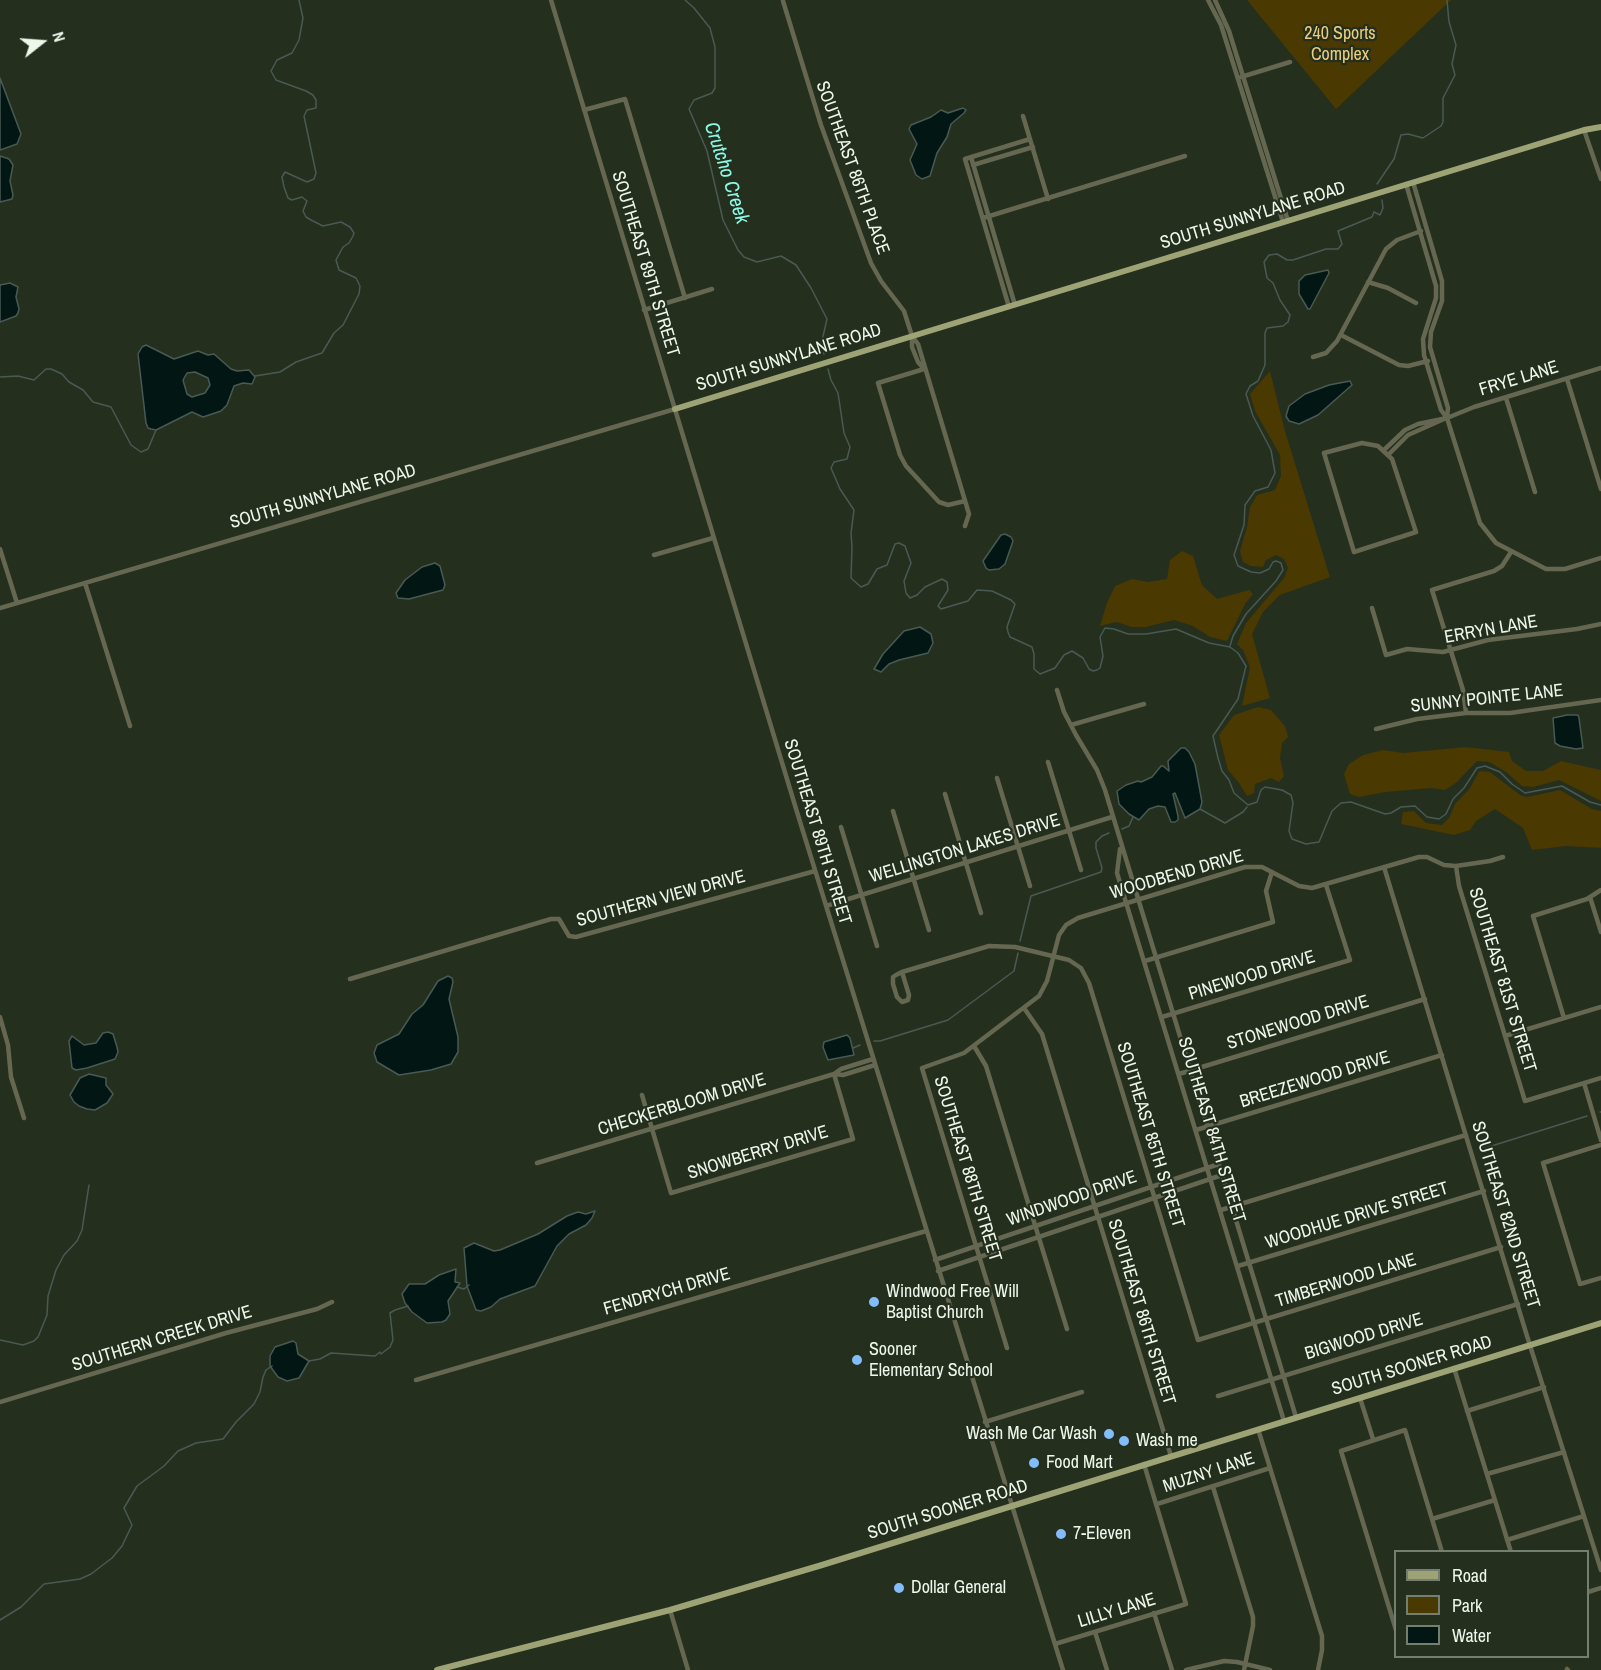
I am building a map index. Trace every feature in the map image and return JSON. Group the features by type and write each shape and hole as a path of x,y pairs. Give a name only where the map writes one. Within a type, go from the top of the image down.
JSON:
{"main road":[{"name":"SOUTH SUNNYLANE ROAD","path":"1584,130 1601,121"},
{"name":"SOUTH SUNNYLANE ROAD","path":"675,409 1601,126"},
{"name":"SOUTH SOONER ROAD","path":"437,1670 670,1610 813,1568 1601,1323"}],"street":[{"name":"SOUTHEAST 89TH STREET","path":"551,0 815,871 1063,1670"},
{"path":"1208,0 1227,36"},
{"path":"1215,0 1222,13 1227,36 1285,221"},
{"name":"SOUTHEAST 86TH PLACE","path":"783,1 821,125 871,263 881,281 904,311 912,336"},
{"path":"1241,77 1290,62"},
{"path":"584,110 625,99 686,298"},
{"path":"1023,116 1048,199"},
{"path":"1584,130 1601,179"},
{"path":"1012,306 982,218 968,158 1030,139"},
{"path":"970,166 1033,147"},
{"path":"982,218 1185,156"},
{"path":"970,166 989,216 998,260"},
{"path":"1409,183 1427,229 1443,287 1442,301 1430,340 1433,359 1448,408 1447,418"},
{"path":"1409,183 1437,292 1423,339 1426,361 1440,409 1447,418 1480,523 1492,539 1511,552 1541,567 1555,570 1601,558"},
{"path":"1313,357 1326,352 1341,335 1389,246 1402,237 1427,229"},
{"path":"1368,282 1388,288 1416,303"},
{"path":"644,310 712,289"},
{"path":"1341,335 1394,363 1408,366 1433,359"},
{"path":"912,336 918,345 969,514 965,526"},
{"name":"FRYE LANE","path":"1386,452 1413,432 1447,418 1601,368"},
{"path":"924,369 878,383 900,455 906,466 939,502 948,505 965,501"},
{"path":"1567,379 1601,489"},
{"path":"1506,398 1535,492"},
{"name":"SOUTH SUNNYLANE ROAD","path":"0,608 675,409"},
{"path":"1362,442 1372,444 1386,452 1396,468 1416,532 1354,552 1324,453 1362,442"},
{"path":"654,555 713,538"},
{"path":"0,549 17,603"},
{"path":"1466,713 1463,690 1432,590 1494,571 1502,566 1511,552"},
{"path":"85,583 130,726"},
{"name":"ERRYN LANE","path":"1372,608 1386,655 1407,650 1439,653 1488,640 1601,624"},
{"name":"SOUTHEAST 84TH STREET","path":"1056,690 1071,725 1097,770 1296,1418"},
{"name":"SUNNY POINTE LANE","path":"1376,729 1407,720 1466,713 1510,713 1601,700"},
{"path":"1071,725 1144,704"},
{"path":"1048,762 1081,870"},
{"path":"997,778 1030,886"},
{"path":"945,794 981,913"},
{"path":"893,811 929,930"},
{"name":"WELLINGTON LAKES DRIVE","path":"826,906 1112,817"},
{"path":"841,827 877,946"},
{"name":"SOUTHEAST 84TH STREET","path":"1120,846 1117,873 1284,1421"},
{"name":"WOODBEND DRIVE","path":"922,1068 957,1057 1042,992 1061,931 1070,922 1245,867 1257,867 1303,887 1312,888 1423,856 1444,865 1456,866 1503,857"},
{"name":"SOUTHEAST 81ST STREET","path":"1456,866 1459,886 1525,1101 1584,1083"},
{"name":"SOUTHEAST 82ND STREET","path":"1384,867 1601,1570"},
{"name":"SOUTHERN VIEW DRIVE","path":"350,979 551,919 559,919 567,934 570,937 576,937 815,871"},
{"path":"1145,961 1273,922 1266,891 1272,872"},
{"name":"PINEWOOD DRIVE","path":"1162,1017 1350,960 1326,885"},
{"path":"1564,1018 1533,916 1590,897 1601,890"},
{"path":"1590,897 1601,932"},
{"name":"SOUTHEAST 85TH STREET","path":"902,972 995,945 1015,947 1074,962 1086,975 1198,1340"},
{"path":"902,972 909,998 902,1002 897,997 892,980 902,972"},
{"name":"STONEWOOD DRIVE","path":"1179,1074 1425,999"},
{"path":"1505,1036 1601,1007"},
{"name":"SOUTHEAST 86TH STREET","path":"1024,1008 1042,1034 1171,1456"},
{"path":"0,1017 8,1045 11,1077 24,1118"},
{"path":"974,1046 986,1065 1067,1329"},
{"name":"BREEZEWOOD DRIVE","path":"1196,1130 1442,1055"},
{"name":"CHECKERBLOOM DRIVE","path":"537,1163 834,1074 841,1069 873,1059"},
{"name":"CHECKERBLOOM DRIVE","path":"834,1074 843,1075 875,1065"},
{"name":"SOUTHEAST 88TH STREET","path":"922,1068 1007,1348"},
{"name":"SNOWBERRY DRIVE","path":"652,1128 671,1193 853,1139 834,1074"},
{"path":"1601,1078 1584,1083 1601,1140"},
{"path":"642,1095 652,1128"},
{"path":"1221,1210 1466,1135"},
{"path":"1601,1145 1543,1163 1580,1284 1601,1278"},
{"name":"WINDWOOD DRIVE","path":"935,1260 1219,1164"},
{"name":"WINDWOOD DRIVE","path":"938,1271 1222,1175"},
{"name":"WOODHUE DRIVE STREET","path":"1238,1266 1484,1191"},
{"name":"FENDRYCH DRIVE","path":"416,1380 926,1231"},
{"name":"TIMBERWOOD LANE","path":"1198,1340 1501,1247"},
{"name":"SOUTHERN CREEK DRIVE","path":"0,1402 226,1333 317,1309 332,1302"},
{"name":"BIGWOOD DRIVE","path":"1218,1396 1518,1304"},
{"path":"1454,1368 1511,1550"},
{"path":"1467,1411 1544,1387"},
{"path":"985,1422 1082,1392"},
{"path":"1360,1398 1372,1439"},
{"path":"1258,1429 1322,1636 1318,1670"},
{"path":"1394,1627 1341,1451 1405,1430 1442,1550"},
{"path":"1487,1473 1564,1452"},
{"path":"1144,1464 1157,1504"},
{"name":"MUZNY LANE","path":"1157,1504 1270,1468"},
{"path":"1213,1487 1253,1617 1245,1667"},
{"path":"1432,1519 1495,1500"},
{"name":"LILLY LANE","path":"1056,1644 1186,1604 1157,1504"},
{"path":"1507,1540 1584,1516"},
{"path":"670,1610 688,1670"},
{"path":"1154,1613 1172,1670"},
{"path":"1095,1632 1107,1670"},
{"path":"1186,1670 1217,1661 1270,1670"}],"green space":[{"name":"240 Sports Complex","path":"1247,0 1451,0 1336,109"},
{"path":"1270,371 1285,431 1330,577 1280,595 1263,612 1252,634 1270,698 1242,706 1250,667 1243,650 1237,644 1246,623 1284,578 1288,568 1284,559 1276,555 1266,560 1263,567 1251,566 1243,562 1240,551 1250,507 1257,495 1275,490 1281,476 1280,455 1255,411 1250,394"},
{"path":"1182,551 1193,556 1202,585 1217,599 1249,590 1253,594 1245,604 1227,641 1210,637 1193,626 1174,620 1146,627 1132,627 1116,622 1100,626 1115,586 1132,579 1148,582 1167,579 1170,560"},
{"path":"1258,707 1271,710 1285,726 1288,737 1282,743 1280,758 1284,776 1279,782 1271,778 1255,784 1254,793 1247,796 1228,770 1219,735 1234,715"},
{"path":"1466,747 1509,752 1512,761 1526,771 1543,771 1561,761 1601,770 1601,801 1559,780 1533,787 1522,786 1506,772 1489,762 1477,761 1456,783 1445,790 1432,788 1359,797 1350,794 1344,774 1349,764 1363,755 1383,750 1403,753"},
{"path":"1479,771 1490,772 1520,795 1527,797 1560,790 1592,809 1601,811 1601,848 1566,846 1532,850 1523,828 1495,809 1476,821 1470,830 1454,835 1401,824 1403,812 1414,811 1426,823 1442,825 1449,818 1455,804 1470,788"}],"water":[{"path":"0,78 21,134 17,144 0,150"},
{"path":"963,108 966,110 964,113 951,124 947,137 937,153 930,176 922,179 916,175 910,160 917,144 909,129 911,125 941,110 948,113"},
{"path":"0,156 9,159 13,165 10,181 13,195 12,199 0,202"},
{"path":"1328,270 1329,273 1308,309 1299,294 1299,281 1305,275"},
{"path":"10,283 18,287 16,297 18,313 0,322 0,285"},
{"path":"146,345 174,359 198,351 208,355 214,354 231,369 249,370 255,377 252,384 243,383 234,386 227,405 221,411 203,417 192,412 156,430 151,429 146,423 138,354","holes":["195,372 208,378 210,385 205,393 192,397 187,394 183,380 187,373"]},
{"path":"1350,381 1352,385 1318,415 1299,424 1289,421 1286,416 1289,406 1305,394 1329,385"},
{"path":"1005,534 1013,541 1005,564 999,569 989,570 983,561 1001,535"},
{"path":"435,563 440,566 445,585 443,590 409,599 398,598 396,593 405,580 422,567"},
{"path":"920,627 931,634 933,643 928,653 889,664 881,672 874,669 883,654 904,631"},
{"path":"1578,715 1583,748 1576,749 1555,743 1553,718"},
{"path":"1181,748 1189,752 1195,764 1202,802 1200,809 1185,818 1175,793 1173,794 1178,820 1175,822 1171,822 1165,807 1158,806 1149,809 1139,820 1129,814 1119,804 1117,791 1126,785 1152,777 1161,766 1169,771 1168,761"},
{"path":"448,976 453,982 449,999 458,1037 458,1052 451,1064 399,1075 377,1062 374,1053 377,1045 399,1034 412,1014 423,1005 438,981"},
{"path":"103,1033 113,1034 117,1047 118,1052 115,1059 87,1068 76,1070 72,1068 69,1041 72,1036 84,1045 96,1043"},
{"path":"847,1035 850,1038 854,1055 828,1060 823,1047 824,1042"},
{"path":"89,1074 106,1078 106,1085 113,1094 107,1103 95,1110 79,1106 70,1095 80,1078"},
{"path":"595,1211 586,1225 569,1234 557,1246 535,1286 500,1299 491,1307 481,1311 476,1310 467,1286 464,1248 474,1243 494,1251 500,1250 538,1234 567,1216 578,1212 586,1214"},
{"path":"456,1269 455,1282 460,1283 448,1301 450,1314 446,1320 427,1323 412,1312 402,1294 409,1284 425,1284 439,1275"},
{"path":"293,1341 296,1343 298,1354 309,1361 299,1378 287,1381 278,1377 270,1366 270,1356 275,1347"}],"waterway":[{"path":"255,376 280,372 296,362 322,353 334,333 343,325 359,294 360,286 356,278 339,270 336,260 343,247 353,236 354,233 350,227 341,222 323,226 306,217 303,211 307,201 302,197 292,200 288,198 284,187 282,177 285,172 307,182 314,179 316,173 304,116 307,110 316,108 316,100 306,91 276,80 271,71 277,60 292,53 299,40 303,18 299,0"},
{"name":"Crutcho Creek","path":"685,0 710,28 715,47 715,88 712,93 694,100 689,109 707,151 723,220 744,257 757,262 781,256 796,265 827,319 821,345 824,354"},
{"path":"1377,184 1394,159 1401,135 1408,134 1423,138 1441,126 1443,122 1443,98 1455,75 1452,64 1456,45 1449,22 1447,0"},
{"path":"1230,646 1246,614 1283,570 1281,563 1276,561 1269,569 1260,573 1251,572 1238,566 1234,555 1244,525 1245,505 1255,491 1268,487 1275,473 1271,450 1253,416 1246,394 1250,386 1258,381 1265,365 1267,328 1283,326 1288,322 1290,315 1273,283 1267,278 1264,262 1269,255 1277,254 1287,260 1293,260 1326,249 1338,249 1342,244 1338,231 1372,217 1374,212 1380,215 1383,208 1382,200"},
{"path":"0,377 18,376 34,380 46,369 62,374 69,382 83,390 93,402 111,407 131,445 141,452 148,449 156,430"},
{"name":"Crutcho Creek","path":"828,369 838,393 844,433 850,447 847,459 834,462 831,468 840,489 854,510 851,533 851,578 861,587 868,584 877,569 887,565 895,544 905,546 911,563 904,581 906,593 910,598 925,587 942,579 947,582 948,590 938,606 941,609 968,601 977,590 992,591 1011,600 1015,604 1007,627 1008,632 1010,637 1032,647 1034,669 1040,674 1055,668 1064,655 1072,651 1083,658 1089,669 1093,671 1100,668 1103,656 1100,637 1105,628 1128,634 1146,634 1176,629 1209,643 1230,647 1238,653 1246,666 1238,699 1213,736 1222,771 1229,780 1234,793 1248,805 1257,802 1261,790 1265,787 1282,790 1291,795 1293,803 1289,831 1292,839 1306,844 1319,842 1332,811 1341,803 1351,802 1385,814 1401,807 1415,806 1427,817 1439,819 1446,814 1453,799 1464,788 1477,768 1485,766 1500,772 1525,793 1562,786 1590,802 1601,805"},
{"path":"1200,809 1225,823 1247,807"},
{"path":"1122,829 1129,826 1133,817"},
{"path":"1020,941 1031,896 1101,872 1096,842 1109,833"},
{"path":"874,1041 948,1020 1014,971 1018,953"},
{"path":"853,1048 860,1045"},
{"path":"1482,1149 1587,1116"},
{"path":"0,1340 23,1345 38,1337 47,1315 48,1296 56,1270 64,1255 77,1241 82,1230 89,1185"},
{"path":"457,1287 464,1289 469,1285"},
{"path":"309,1361 320,1359 331,1353 375,1356 380,1352 381,1354 390,1347 393,1340 390,1313 408,1306"},
{"path":"0,1620 21,1607 44,1584 80,1579 91,1574 112,1558 122,1546 132,1525 124,1508 137,1486 164,1466 178,1451 196,1443 223,1439 254,1404 266,1370 272,1366"}],"place":[{"name":"Windwood Free Will Baptist Church","path":"874,1302"},
{"name":"Sooner Elementary School","path":"857,1360"},
{"name":"Wash Me Car Wash","path":"1109,1434"},
{"name":"Wash me","path":"1124,1441"},
{"name":"Food Mart","path":"1034,1463"},
{"name":"7-Eleven","path":"1061,1534"},
{"name":"Dollar General","path":"899,1588"}]}
